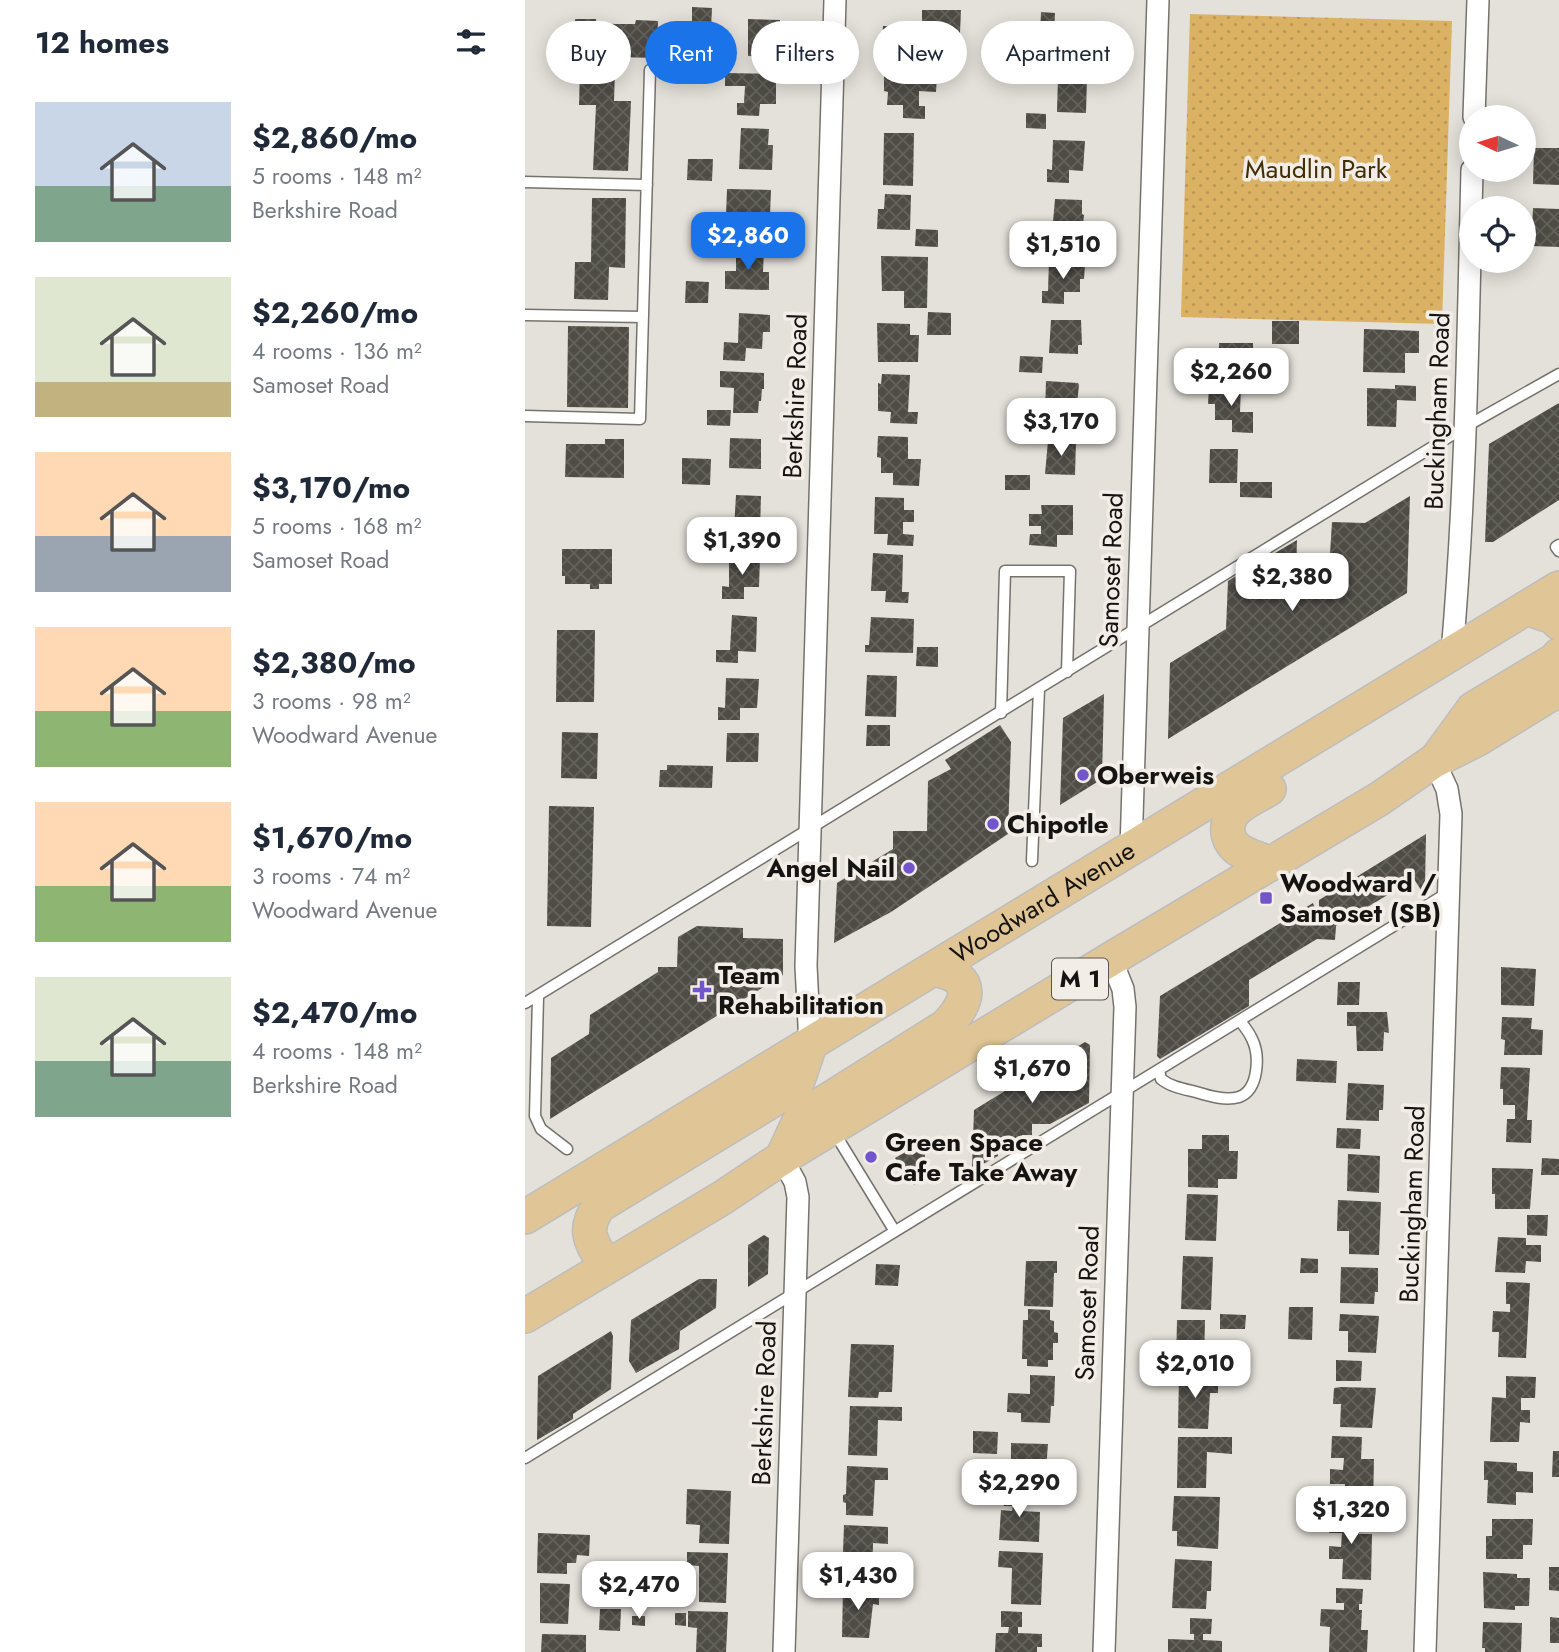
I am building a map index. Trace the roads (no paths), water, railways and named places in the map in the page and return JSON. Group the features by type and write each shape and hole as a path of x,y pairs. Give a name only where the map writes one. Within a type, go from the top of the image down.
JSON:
{"main road":[{"name":"Woodward Avenue","path":"525,1216 1559,587"},
{"path":"1525,608 1553,617 1559,623"},
{"path":"1270,864 1243,852 1229,840 1227,830 1231,817 1239,807 1441,688 1449,673 1452,653"},
{"path":"1434,761 1473,709 1555,660 1559,655"},
{"name":"M 1","path":"525,1316 1379,799 1434,761 1478,739 1559,688"},
{"path":"782,1158 801,1117 946,1026 961,1011 965,999 960,977 934,969"},
{"path":"605,1267 588,1229 590,1218 599,1206 796,1086 810,1045"}],"street":[{"name":"Berkshire Road","path":"810,1045 806,967 835,0"},
{"name":"Samoset Road","path":"1131,849 1158,0"},
{"path":"1474,105 1478,0"},
{"name":"Buckingham Road","path":"1452,653 1459,568 1465,427 1472,182"},
{"name":"Buckingham Road","path":"1425,1652 1451,814 1447,789 1434,761"},
{"name":"Samoset Road","path":"1104,1652 1125,1007 1122,989 1111,959"},
{"name":"Berkshire Road","path":"782,1158 795,1182 798,1197 784,1652"}],"lane":[{"path":"525,416 640,419 650,84"},
{"path":"525,182 647,185"},
{"path":"525,314 643,317"},
{"path":"525,1003 1465,427 1559,374"},
{"path":"1559,545 1556,547 1559,551"},
{"path":"1001,713 1005,571 1070,571 1067,672"},
{"path":"1033,861 1039,690"},
{"path":"525,1458 1449,892"},
{"path":"538,996 535,1116 541,1129 567,1149"},
{"path":"1159,1070 1161,1079 1185,1090 1232,1098 1246,1093 1256,1070 1256,1052 1252,1039 1240,1021"},
{"path":"833,1129 894,1230"}],"place":[{"name":"Oberweis","path":"1083,775"},
{"name":"Chipotle","path":"993,824"},
{"name":"Angel Nail","path":"909,868"},
{"name":"Woodward / Samoset (SB)","path":"1266,898"},
{"name":"Team Rehabilitation","path":"702,990"},
{"name":"Green Space Cafe Take Away","path":"871,1157"}],"park label":[{"name":"Maudlin Park","path":"1316,169"}]}
